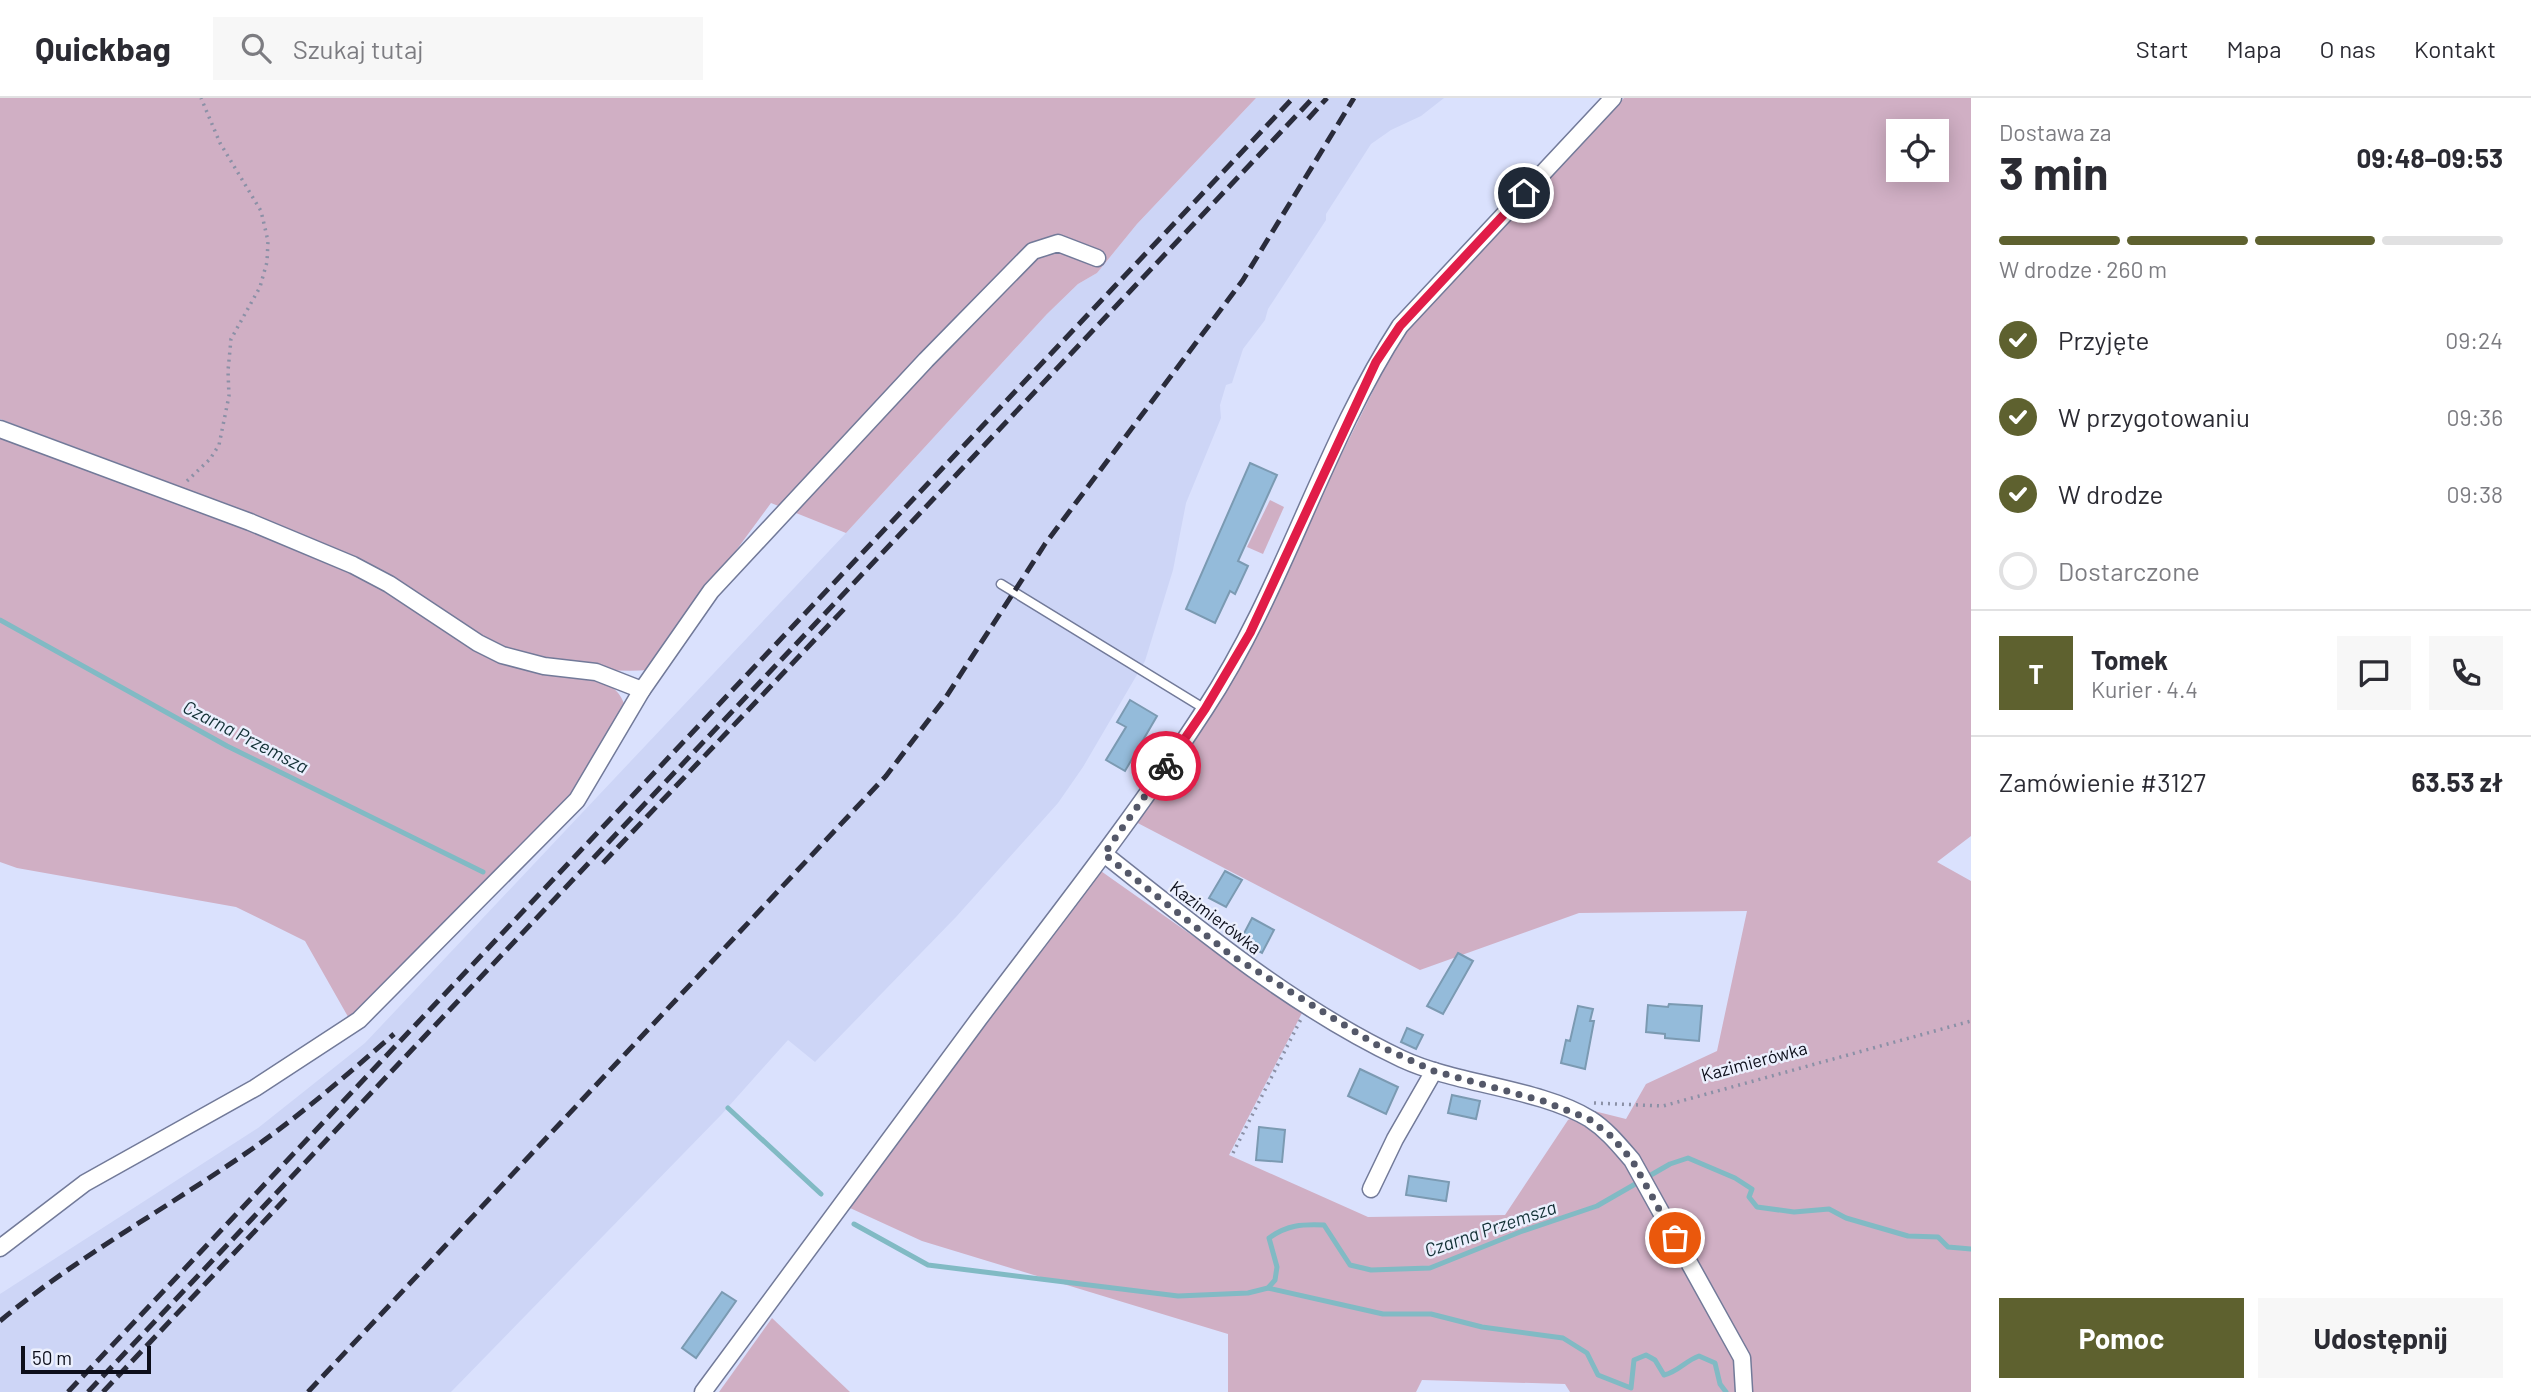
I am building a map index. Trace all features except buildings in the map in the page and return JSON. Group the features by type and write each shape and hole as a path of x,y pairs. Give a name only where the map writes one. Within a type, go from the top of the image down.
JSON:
{"street":[{"path":"703,1392 1104,854 1205,709 1250,633 1353,408 1376,362 1400,326 1613,98"},
{"path":"0,1248 85,1183 255,1088 359,1020 577,800 642,690 711,591 926,360 1033,251 1058,243 1097,258"},
{"path":"0,429 353,565 389,584 478,643 502,655 544,666 596,672 642,690"},
{"name":"Kazimierówka","path":"1104,854 1231,955 1309,1005 1403,1059 1434,1071 1543,1101 1589,1119 1611,1136 1636,1168 1742,1358 1744,1390"},
{"path":"1371,1189 1395,1139 1434,1071"}],"lane":[{"path":"1001,584 1205,709"}],"path":[{"path":"172,494 210,459 219,445 229,396 231,339 260,287 267,262 268,242 261,211 219,143 201,98"},
{"path":"1233,1153 1309,1005"},
{"name":"Kazimierówka","path":"1583,1102 1663,1106 1971,1021"}],"shaded area":[{"path":"0,98 1256,98 1137,224 1097,273 1078,284 1047,314 846,533 771,503 648,670 628,671 561,663 496,644 469,630 395,579 340,552 224,504 0,419"},
{"path":"1256,98 1444,98 1421,116 1391,130 1371,144 1268,309 1265,320 1243,349 1232,383 1226,385 1220,405 1221,418 1186,503 1173,570 1145,661 1083,767 1058,803 956,917 815,1062 788,1040 721,1115 451,1392 0,1392 0,1294 258,1128 365,1043 846,533 1047,314 1078,284 1097,273 1137,224"},
{"path":"1624,98 1971,98 1971,836 1937,862 1971,881 1971,1392 1570,1392 1565,1384 1422,1380 1416,1392 1228,1392 1228,1334 922,1241 850,1208 1098,869 1302,1013 1229,1155 1368,1217 1505,1215 1568,1120 1590,1110 1626,1119 1646,1084 1717,1051 1747,911 1579,913 1420,970 1130,819 1210,718 1402,333"},
{"path":"0,437 253,529 363,576 484,653 600,680 609,685 619,694 625,707 584,806 355,1029 305,941 236,907 17,868 0,862"},
{"path":"1270,500 1284,507 1263,554 1247,547"},
{"path":"772,1318 850,1392 719,1392"}],"waterway":[{"name":"Czarna Przemsza","path":"0,620 227,746 483,872"},
{"name":"Czarna Przemsza","path":"728,1108 821,1194"},
{"name":"Czarna Przemsza","path":"854,1224 928,1265 1178,1296 1248,1293 1268,1288 1275,1280 1277,1267 1269,1238 1289,1228 1324,1225 1350,1265 1371,1270 1430,1268 1520,1232 1597,1206 1670,1164 1688,1158 1735,1178 1752,1189 1749,1197 1757,1207 1794,1212 1829,1209 1846,1218 1908,1236 1938,1237 1948,1247 1971,1249"},
{"path":"1268,1288 1383,1314 1431,1314 1482,1327 1563,1338 1587,1353 1598,1375 1631,1388 1634,1360 1646,1355 1655,1360 1664,1375 1699,1356 1715,1363 1720,1384 1726,1392"}],"railway":[{"path":"68,1392 1293,98"},
{"path":"88,1392 1313,98"},
{"path":"1308,119 1327,98"},
{"path":"308,1392 886,776 946,697 1045,544 1243,280 1354,98"},
{"path":"603,863 844,609"},
{"path":"0,1321 61,1275 271,1136 394,1034"},
{"path":"103,1392 288,1196"}],"way so far":[{"path":"1166,766 1104,854 1231,955 1327,1017 1375,1044 1434,1071 1543,1101 1589,1119 1611,1136 1632,1160 1675,1238"}],"route":[{"path":"1166,766 1205,709 1250,633 1376,362 1400,326 1524,193"}]}
